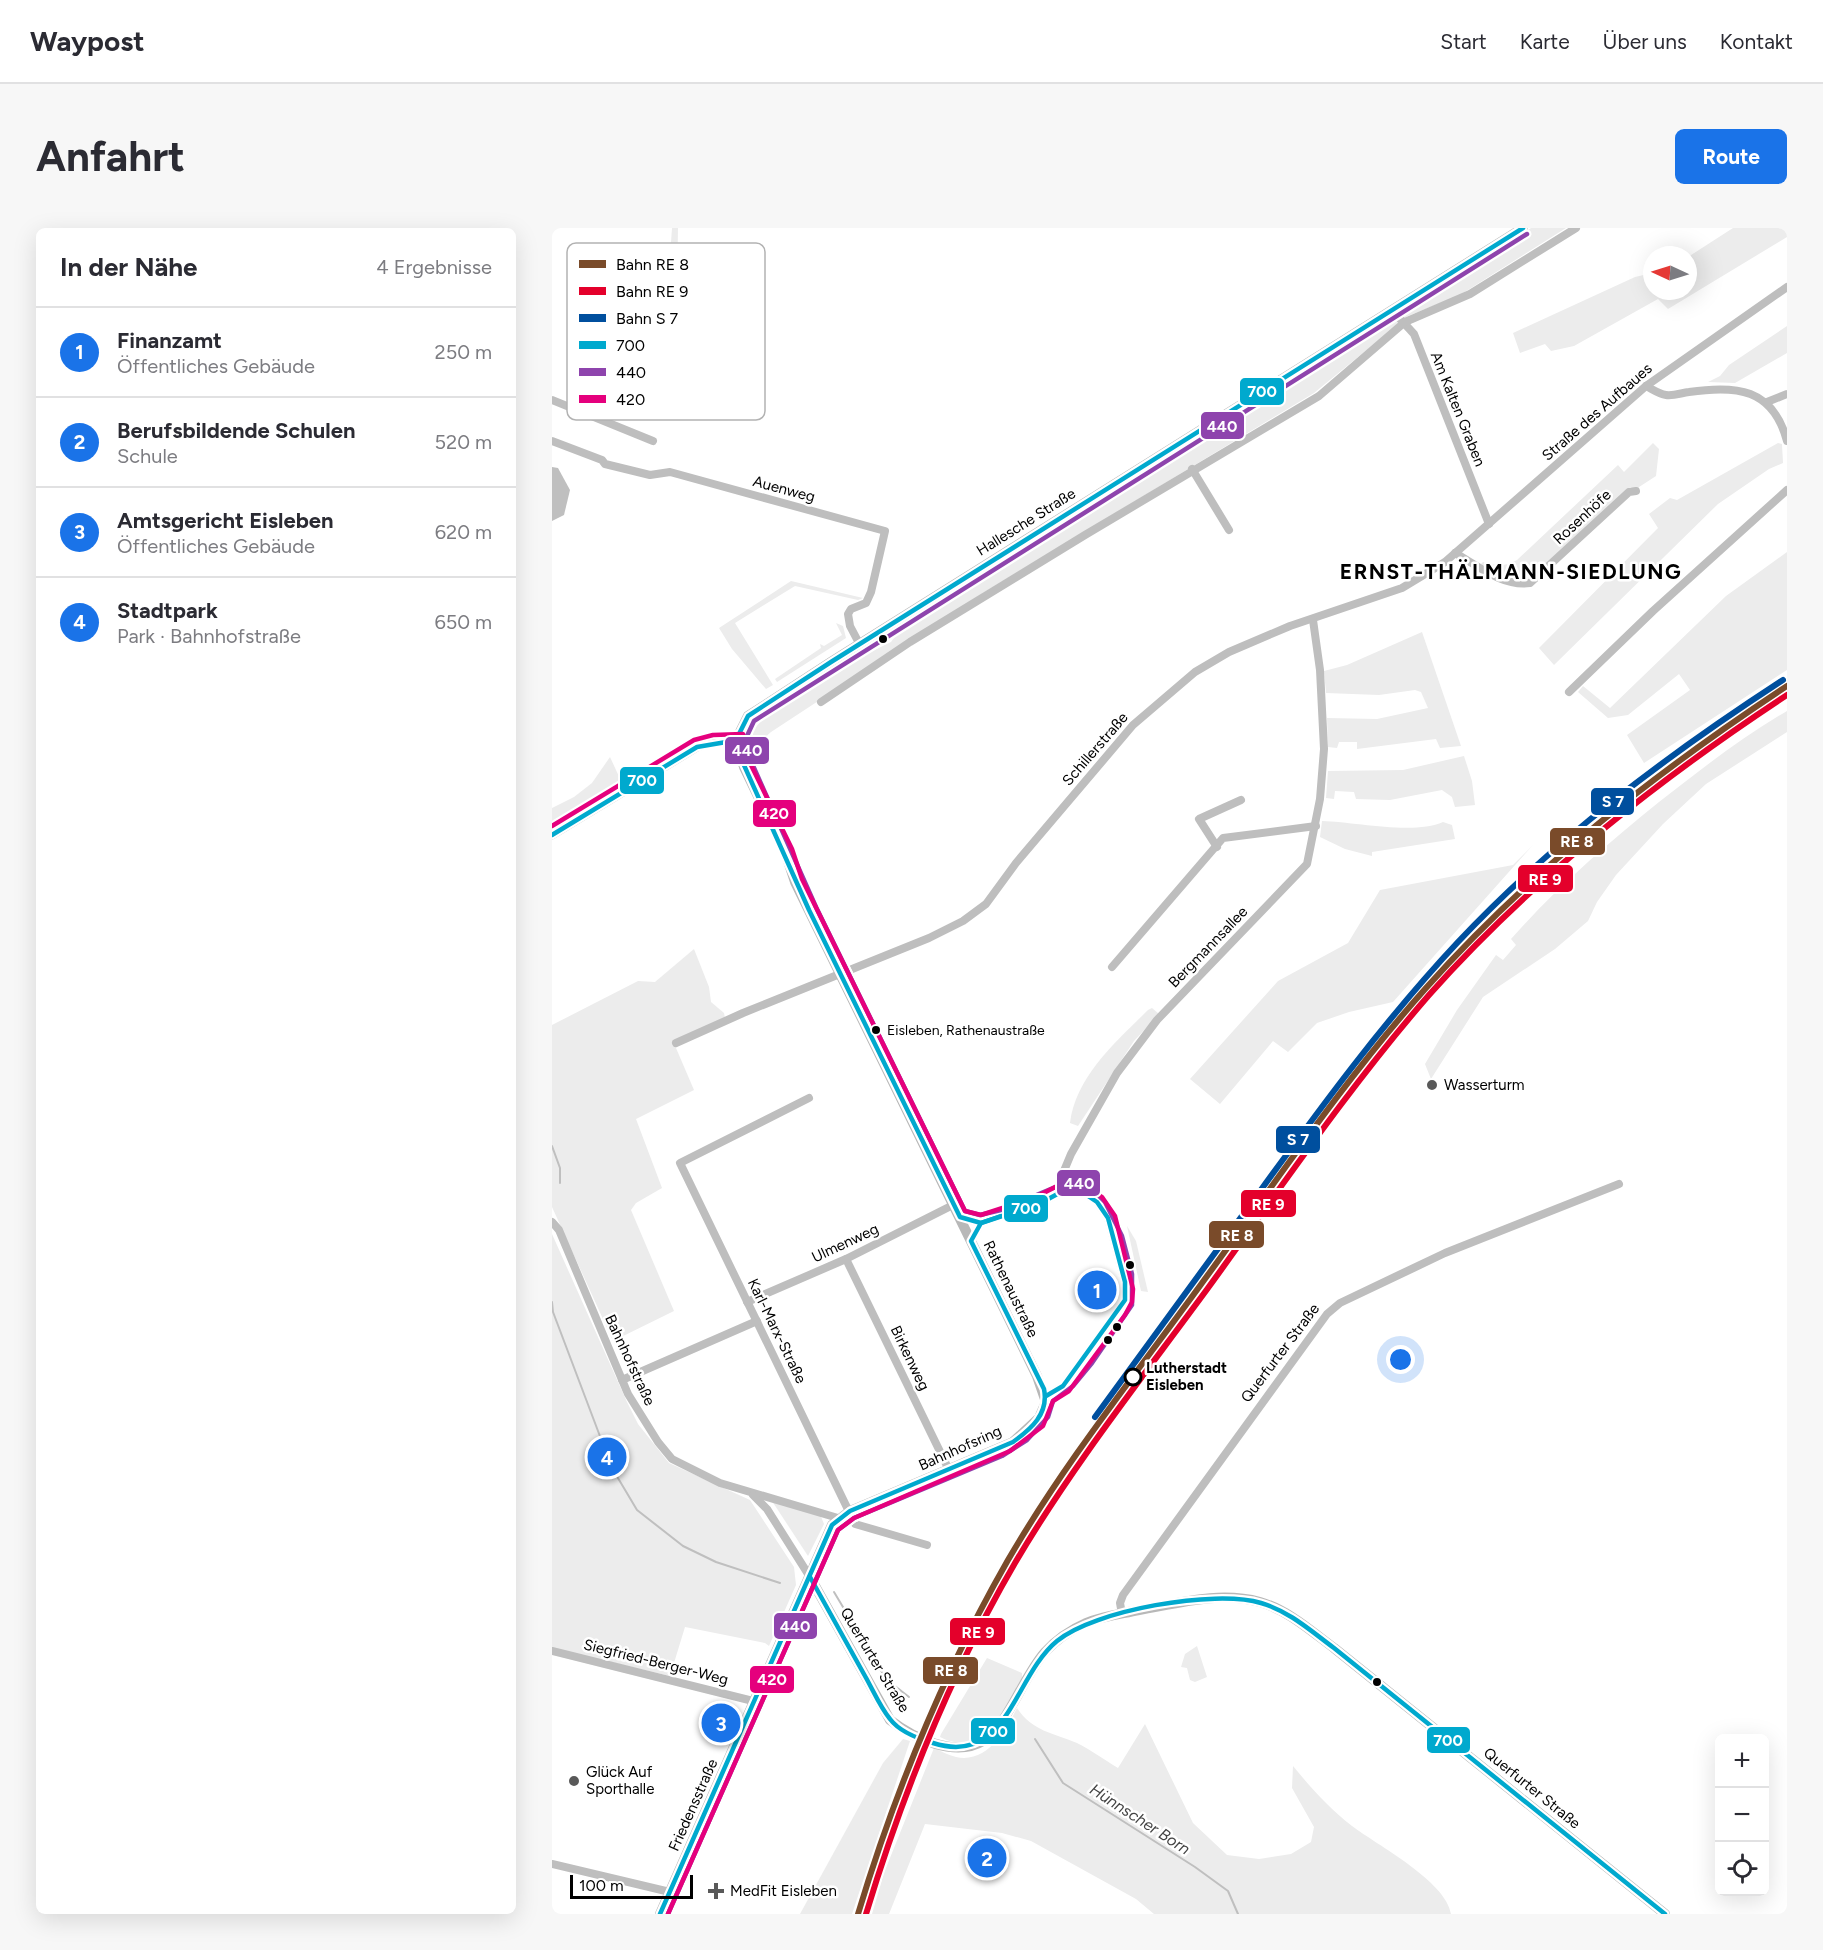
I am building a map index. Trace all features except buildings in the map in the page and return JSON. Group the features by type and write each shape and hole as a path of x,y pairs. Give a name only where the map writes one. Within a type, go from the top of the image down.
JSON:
{"main road":[{"name":"Hallesche Straße","path":"738,740 741,726 752,713 1523,228"},
{"name":"Rathenaustraße","path":"738,740 747,774 785,852 799,890 843,975 1046,1396"},
{"name":"Bahnhofsring","path":"838,1518 1021,1437 1044,1411 1046,1396"},
{"path":"810,1576 827,1535 838,1518"},
{"name":"Querfurter Straße","path":"810,1576 890,1720 911,1733 959,1749 980,1743 993,1733 1035,1665 1052,1644 1084,1623 1122,1614 1223,1597 1255,1601 1285,1613 1347,1658 1665,1914"},
{"name":"Friedensstraße","path":"660,1914 810,1576"}],"street":[{"path":"820,702 910,642 1192,469 1319,396 1406,322 1470,294 1575,228"},
{"name":"Straße des Aufbaues","path":"1433,569 1489,524 1646,386 1787,287"},
{"name":"Am Kalten Graben","path":"1392,310 1406,322 1414,334 1489,524"},
{"path":"1646,386 1663,395 1672,396 1733,388 1748,392 1767,402 1787,441"},
{"path":"1767,402 1787,394"},
{"path":"552,400 567,406"},
{"path":"601,420 653,441"},
{"name":"Auenweg","path":"552,441 602,460 605,464 650,475 670,472 885,531 871,592 866,603 851,609 848,614 850,626 860,645"},
{"path":"1192,469 1229,530"},
{"path":"1569,692 1787,488"},
{"name":"Rosenhöfe","path":"1455,553 1508,583 1518,585 1530,583 1629,492 1636,491"},
{"name":"Schillerstraße","path":"676,1043 743,1013 843,975 930,938 963,921 986,904 1016,863 1133,725 1195,672 1229,652 1290,626 1402,588 1433,569"},
{"name":"Bergmannsallee","path":"1063,1191 1061,1178 1071,1154 1117,1073 1157,1020 1307,864 1316,826 1323,772 1324,726 1319,651 1313,620"},
{"path":"552,835 697,747 720,741 738,740"},
{"path":"1217,847 1199,819 1241,800"},
{"path":"1112,967 1223,838 1316,826"},
{"name":"Karl-Marx-Straße","path":"809,1098 680,1163 850,1511"},
{"name":"Querfurter Straße","path":"1122,1614 1122,1597 1327,1314 1340,1303 1445,1253 1619,1185"},
{"name":"Bahnhofsring","path":"1046,1396 1063,1386 1119,1311 1126,1295 1125,1282 1108,1218 1097,1202 1079,1190 1063,1191"},
{"path":"960,1217 981,1223 1039,1204 1063,1191"},
{"name":"Ulmenweg","path":"747,1302 846,1258 953,1204"},
{"name":"Bahnhofstraße","path":"552,1222 559,1230 636,1409 672,1459 720,1483 838,1518"},
{"path":"971,1241 981,1223"},
{"name":"Birkenweg","path":"846,1258 949,1470"},
{"path":"622,1380 757,1321"},
{"path":"750,1492 767,1509 810,1576"},
{"path":"850,1511 855,1524 864,1528 927,1545"},
{"name":"Siegfried-Berger-Weg","path":"552,1651 753,1701"},
{"path":"552,1864 670,1892"}],"shaded area":[{"path":"672,228 678,228 678,243 671,243"},
{"path":"1531,228 1566,228 1460,295 1408,316 1314,393 986,591 771,732 752,749 753,730 765,717 852,661 891,642 906,621"},
{"path":"1733,228 1787,228 1787,237 1697,291 1697,251"},
{"path":"1643,275 1643,300 1656,300 1574,346 1551,351 1545,344 1520,353 1513,333"},
{"path":"1659,300 1683,300 1668,309"},
{"path":"1787,326 1787,353 1735,383 1708,382 1720,376 1729,365"},
{"path":"1653,443 1659,449 1656,476 1636,489 1630,487 1535,575 1521,579 1507,578 1481,564 1483,562 1505,565 1517,560 1618,465 1624,472"},
{"path":"1778,443 1782,444 1783,463 1769,469 1718,504 1554,665 1539,648 1658,528 1649,514 1670,498 1677,500"},
{"path":"552,467 558,468 570,490 564,515 552,521"},
{"path":"1787,552 1787,670 1644,763 1627,735 1690,690 1679,674 1628,715 1608,718 1578,692 1583,686 1610,708 1726,596"},
{"path":"791,581 863,598 858,600 795,586 735,623 773,685 766,689 732,649 719,628"},
{"path":"836,623 843,626 846,638 777,682 775,679 821,648 820,644 824,646 842,635"},
{"path":"1422,632 1461,746 1440,748 1436,739 1357,749 1357,742 1339,742 1337,748 1328,747 1327,718 1377,719 1428,708 1421,692 1415,690 1379,695 1326,693 1324,671 1347,665"},
{"path":"1787,711 1787,732 1706,784 1663,824 1616,875 1597,902 1588,921 1555,949 1483,997 1431,1079 1425,1064 1457,1010 1496,955 1503,960 1516,945 1511,939 1528,920 1582,868 1659,802 1738,743"},
{"path":"1464,756 1472,781 1475,805 1455,807 1452,797 1442,790 1390,800 1356,799 1354,792 1335,791 1334,799 1326,798 1328,771 1403,770"},
{"path":"610,757 622,783 552,826 552,808 574,797 592,783"},
{"path":"1322,821 1401,828 1431,826 1443,822 1452,825 1455,839 1372,852 1372,856 1345,849 1320,837"},
{"path":"1533,845 1393,1002 1349,1012 1317,1023 1288,1052 1273,1041 1220,1104 1190,1079 1278,981 1348,943 1380,890 1513,865"},
{"path":"694,949 709,987 711,1002 724,1013 725,1018 673,1041 694,1090 636,1119 662,1188 636,1203 631,1210 674,1311 613,1341 552,1207 552,1025 638,981 655,982"},
{"path":"1152,1008 1159,1014 1134,1041 1078,1126 1070,1123 1080,1090 1089,1075 1111,1047"},
{"path":"1127,1226 1136,1241 1148,1292 1141,1291"},
{"path":"552,1234 638,1424 669,1463 750,1500 794,1567 796,1585 769,1646 765,1643 685,1627 670,1676 552,1648"},
{"path":"772,1501 820,1514 824,1524 808,1556"},
{"path":"1197,1646 1207,1677 1195,1682 1190,1680 1187,1668 1181,1667 1185,1654"},
{"path":"987,1658 1022,1673 1022,1678 1008,1703 990,1727 980,1736 968,1742 955,1742 940,1737 941,1734"},
{"path":"1017,1708 1036,1727 1077,1743 1118,1768 1145,1724 1193,1823 1227,1855 1259,1859 1291,1854 1311,1842 1314,1827 1292,1788 1293,1766 1321,1798 1344,1819 1409,1865 1437,1889 1451,1914 1154,1914 1136,1899 1031,1841 1002,1833 925,1824 889,1914 872,1914 884,1873 934,1748 956,1757 967,1758 977,1755 986,1750 1001,1735"},
{"path":"903,1739 910,1741 852,1914 800,1914 883,1763"}],"waterway":[{"name":"Hünnscher Born","path":"552,1146 560,1168 560,1183"},
{"name":"Hünnscher Born","path":"552,1302 553,1312 612,1468 637,1510 683,1546 716,1562 780,1583"},
{"name":"Hünnscher Born","path":"834,1592 886,1679 909,1697"},
{"name":"Hünnscher Born","path":"1035,1739 1063,1783 1195,1867 1228,1891 1238,1914"}],"transit line":[{"name":"700","path":"1046,1396 1063,1386 1125,1300 1125,1282 1108,1218 1097,1202 1079,1190 1063,1191 1039,1204 981,1223 960,1217 809,910 739,754 739,734 748,716 831,662 1523,228"},
{"name":"440","path":"668,1914 838,1530 854,1518 1002,1456 1027,1440 1048,1417 1053,1401 1073,1386 1092,1363 1132,1305 1132,1274 1122,1236 1105,1202 1092,1189 1079,1183 1065,1183 1001,1210 980,1215 965,1211 816,907 747,752 747,736 754,721 1527,234"},
{"path":"1095,1417 1329,1097 1404,1002 1458,942 1572,834 1654,769 1783,680"},
{"path":"858,1914 888,1823 923,1733 963,1645 1008,1560 1077,1453 1338,1095 1426,988 1508,903 1596,825 1642,789 1787,686"},
{"path":"866,1914 880,1868 930,1734 970,1647 1015,1563 1084,1457 1343,1102 1429,995 1469,952 1553,871 1690,762 1787,695"},
{"name":"420","path":"552,826 694,740 713,735 743,734 751,765 792,849 802,879 965,1211 981,1215 1036,1197 1061,1184 1083,1184 1102,1197 1115,1216 1133,1289 1132,1302 1125,1315 1069,1391 1053,1401 1043,1426 1010,1451 854,1518 838,1530 668,1914"},
{"name":"700","path":"552,835 697,747 738,740"},
{"name":"700","path":"660,1914 832,1525 850,1511 1013,1442 1032,1426 1041,1413 1044,1406 1044,1389 971,1241 981,1223 1001,1216"},
{"name":"700","path":"810,1577 890,1719 904,1731 916,1737 933,1743 958,1747 978,1742 994,1731 1042,1657 1057,1641 1075,1630 1098,1620 1156,1605 1215,1599 1241,1599 1261,1603 1299,1622 1334,1648 1665,1914"}],"place":[{"name":"Eisleben, Rathenaustraße","path":"876,1030"},
{"name":"Wasserturm","path":"1432,1085"},
{"name":"Finanzamt","path":"1097,1290"},
{"name":"Lutherstadt Eisleben","path":"1133,1377"},
{"name":"Stadtpark","path":"607,1457"},
{"name":"Amtsgericht Eisleben","path":"721,1723"},
{"name":"Glück Auf Sporthalle","path":"574,1781"},
{"name":"Berufsbildende Schulen","path":"987,1858"},
{"name":"MedFit Eisleben","path":"716,1891"}],"district":[{"name":"ERNST-THÄLMANN-SIEDLUNG","path":"1511,571"}]}
